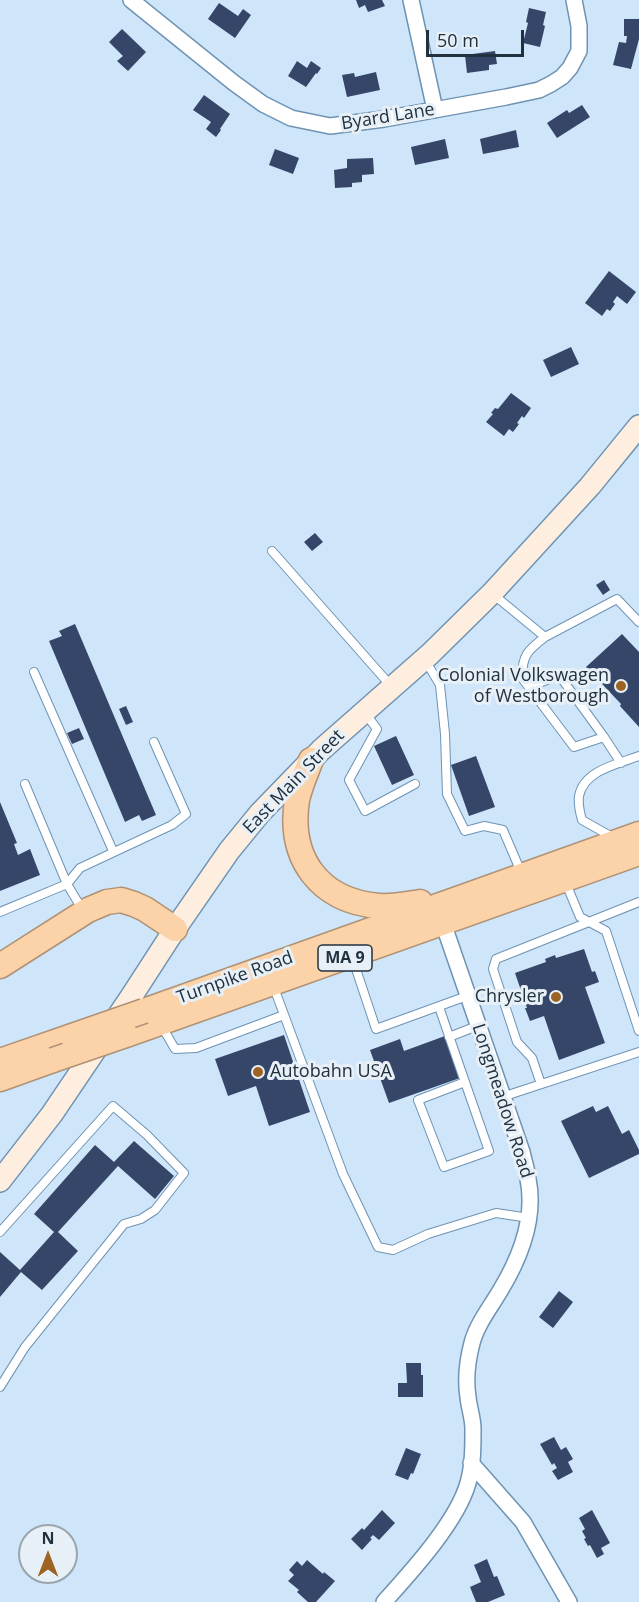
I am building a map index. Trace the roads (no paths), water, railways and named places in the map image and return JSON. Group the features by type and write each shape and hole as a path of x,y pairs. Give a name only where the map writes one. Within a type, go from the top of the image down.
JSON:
{"highway":[{"path":"311,760 298,798 297,832 302,858 317,880 341,896 361,904 382,907 461,898"},
{"name":"Turnpike Road","path":"0,1079 60,1046 126,1035 152,1017 461,898 522,876 633,842"},
{"name":"Turnpike Road","path":"0,1061 60,1046 152,1017 272,984 564,880 633,842"},
{"path":"0,966 84,913 107,902 121,900 134,904 175,929"},
{"path":"0,1048 60,1046"}],"main road":[{"name":"East Main Street","path":"0,1181 52,1114 175,929 229,851 260,813 311,760 424,659 492,593 590,486 639,426"}],"street":[{"name":"Byard Lane","path":"131,0 249,94 277,112 291,118 330,126 384,119 539,90 562,77 579,51 579,26 574,0"},
{"path":"411,0 435,110"},
{"name":"Longmeadow Road","path":"384,1602 422,1557 456,1510 468,1484 473,1426 466,1369 472,1341 514,1264 525,1237 530,1209 529,1180 522,1152 443,923"},
{"path":"471,1463 523,1522 569,1602"}],"lane":[{"path":"272,551 392,687"},
{"path":"492,593 545,637"},
{"path":"604,737 574,747 522,678 523,660 529,650 545,637 617,599 639,622"},
{"path":"424,659 440,685 445,734 447,794 465,831 484,826 503,830 522,876"},
{"path":"34,672 113,852"},
{"path":"529,687 559,675 621,763"},
{"path":"364,712 377,729 349,780 365,811 415,784"},
{"path":"0,912 67,884 80,868 172,825 186,814 154,742"},
{"path":"633,842 595,829 582,820 579,797 584,785 594,773 639,756"},
{"path":"25,784 67,884 84,913"},
{"path":"564,880 580,917 606,931 639,1031"},
{"path":"542,1084 532,1058 517,1042 493,969 496,959 639,902"},
{"path":"351,956 376,1029 467,996"},
{"path":"272,984 343,1174 378,1247 393,1250 428,1234 496,1213 529,1218"},
{"path":"439,1007 489,1151 444,1167 418,1100 465,1082"},
{"path":"152,1017 175,1049 196,1048 284,1015"},
{"path":"449,1036 477,1026"},
{"path":"502,1097 639,1052"},
{"path":"0,1232 113,1106 147,1135 184,1173 155,1210 141,1219 124,1224 25,1347 0,1387"}],"place":[{"name":"Colonial Volkswagen of Westborough","path":"621,686"},
{"name":"Chrysler","path":"556,997"},
{"name":"Autobahn USA","path":"258,1072"}]}
